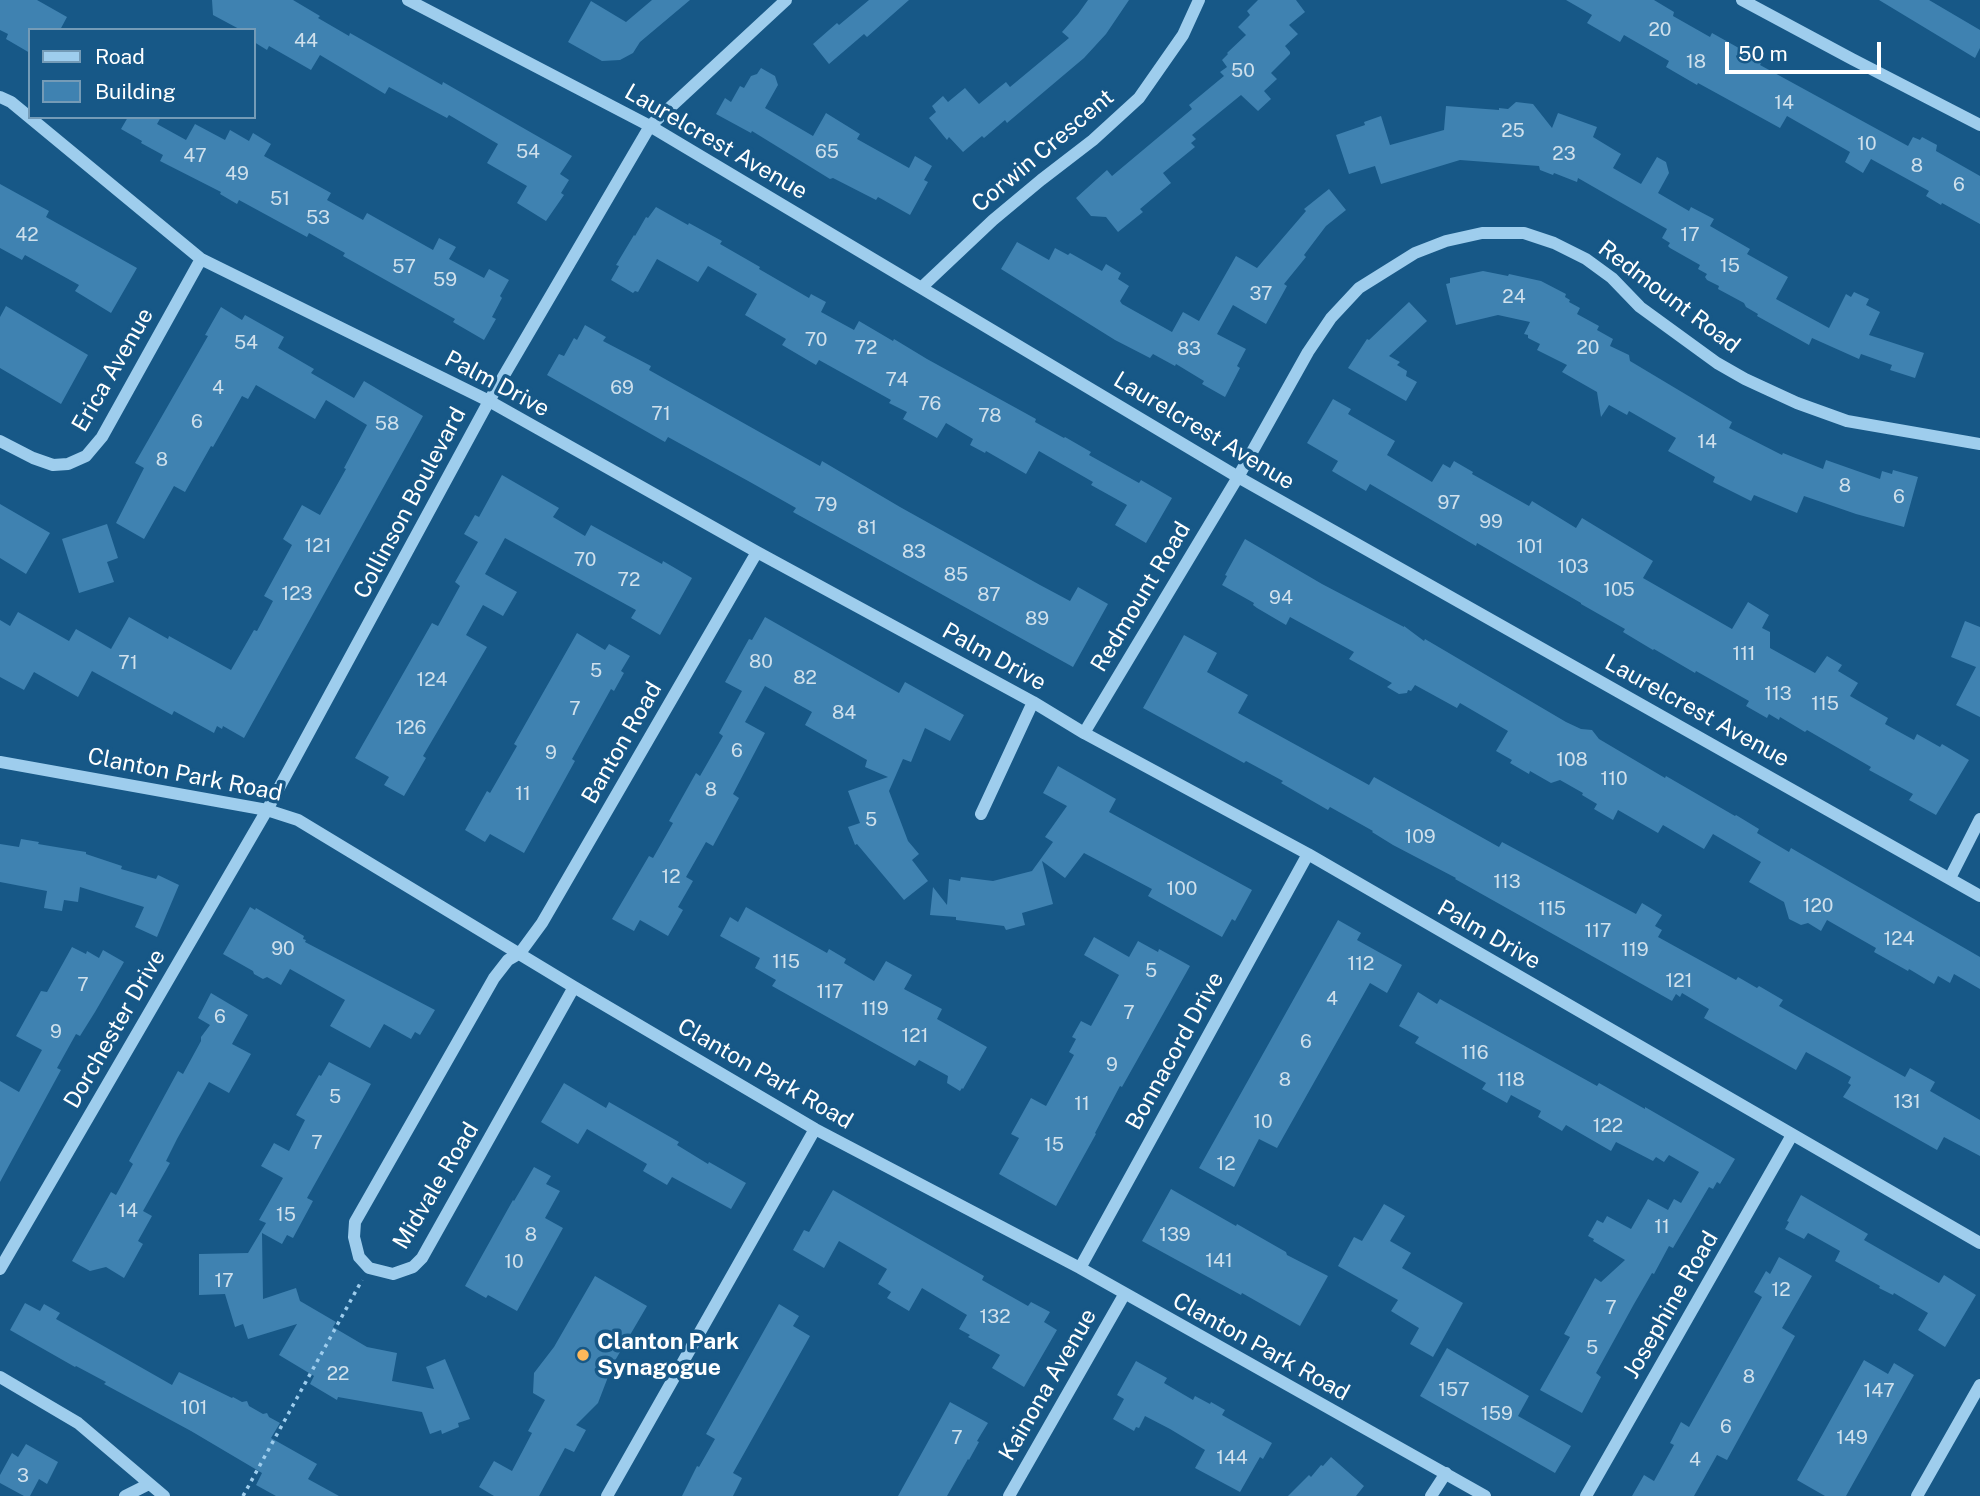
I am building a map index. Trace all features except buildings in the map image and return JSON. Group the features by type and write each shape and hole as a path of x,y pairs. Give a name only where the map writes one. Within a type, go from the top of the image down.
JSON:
{"street":[{"name":"Laurelcrest Avenue","path":"408,0 650,126 1238,477 1980,896"},
{"name":"Collinson Boulevard","path":"267,810 489,401 650,126 786,0"},
{"name":"Corwin Crescent","path":"922,287 993,220 1093,140 1139,98 1183,35 1199,0"},
{"path":"1742,0 1980,125"},
{"name":"Palm Drive","path":"0,97 28,116"},
{"name":"Palm Drive","path":"32,119 201,259 489,401 757,552 1033,702 1084,733 1308,854 1980,1243"},
{"name":"Redmount Road","path":"1084,733 1238,477 1308,352 1331,318 1359,288 1415,253 1446,241 1482,233 1524,233 1554,243 1586,259 1612,278 1640,307 1717,363 1745,379 1797,403 1847,421 1980,444"},
{"name":"Erica Avenue","path":"0,441 53,466 68,464 86,456 102,436 201,259"},
{"name":"Banton Road","path":"520,953 542,923 757,552"},
{"path":"981,814 1033,702"},
{"name":"Clanton Park Road","path":"0,762 267,810 298,820 815,1129 1080,1268 1485,1496"},
{"name":"Dorchester Drive","path":"0,1269 267,810"},
{"path":"1950,878 1980,819"},
{"name":"Bonnacord Drive","path":"1080,1268 1308,854"},
{"name":"Midvale Road","path":"520,953 508,960 495,978 355,1222 354,1237 359,1257 369,1268 393,1274 413,1267 422,1258 574,987"},
{"path":"607,1496 815,1129"},
{"name":"Josephine Road","path":"1586,1496 1792,1135"},
{"name":"Kainona Avenue","path":"1009,1496 1124,1295"},
{"path":"0,1377 78,1423 164,1496"},
{"path":"1917,1496 1980,1385"},
{"path":"1431,1496 1446,1473"},
{"path":"125,1496 149,1484"}],"path":[{"path":"243,1496 369,1268"}],"place":[{"name":"Clanton Park Synagogue","path":"583,1355"}]}
